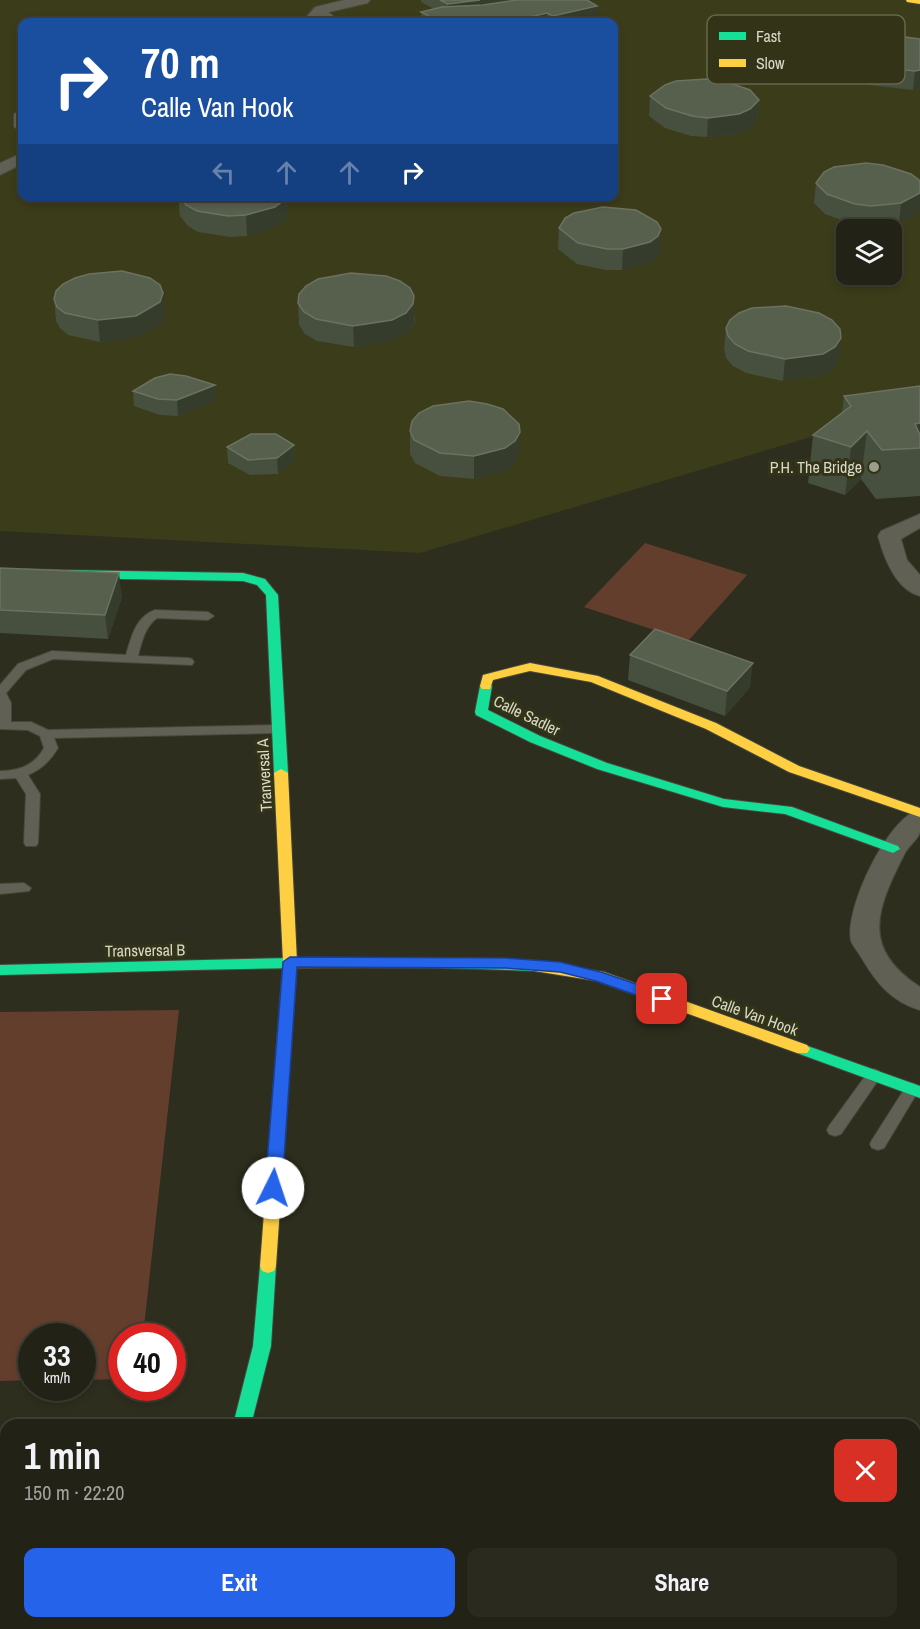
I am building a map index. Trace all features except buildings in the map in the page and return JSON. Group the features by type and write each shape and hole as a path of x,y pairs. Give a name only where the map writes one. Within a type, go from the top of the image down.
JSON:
{"main road":[{"path":"910,0 920,2"},
{"name":"Tranversal A","path":"0,573 243,576 257,579 269,586 272,595 290,962 262,1346 244,1419"},
{"name":"Calle Sadler","path":"893,849 787,810 723,803 602,766 535,739 481,712 487,678 530,667 594,679 711,726 794,769 920,815"},
{"name":"Transversal B","path":"0,970 290,962"},
{"name":"Calle Van Hook","path":"290,962 506,963 560,967 599,976 916,1090"}],"street":[{"path":"313,18 320,10 363,0"},
{"path":"0,171 18,160"},
{"path":"920,520 889,536 896,562 920,589"},
{"path":"920,815 893,849 867,905 865,941 888,979 920,1000"}],"lane":[{"path":"320,10 331,18"},
{"path":"131,659 143,622 149,617 155,614 208,616"},
{"path":"0,775 20,773 41,763 48,756 51,741 46,734 31,726 2,725 5,703 0,693 22,667 52,655 188,662"},
{"path":"46,734 278,729"},
{"path":"20,773 33,794 30,843"},
{"path":"0,889 24,888"},
{"path":"835,1130 874,1075"},
{"path":"878,1144 916,1090"}],"shaded area":[{"path":"0,0 920,0 920,417 818,435 420,553 0,531"},
{"path":"645,543 747,575 688,641 584,607"},
{"path":"179,1010 144,1323 108,1323 108,1379 96,1380 96,1323 18,1323 18,1380 0,1381 0,1012"}],"traffic: fast":[{"path":"0,573 243,577 261,582 272,595 281,773"},
{"path":"486,686 481,712 535,739 602,766 723,803 787,810 893,849"},
{"path":"0,970 289,963 467,963 533,966"},
{"path":"802,1049 920,1092"},
{"path":"244,1419 262,1346 268,1266"}],"traffic: slow":[{"path":"910,0 920,2"},
{"path":"486,686 487,678 530,667 594,679 711,726 794,769 920,813"},
{"path":"268,1266 290,962 281,773"},
{"path":"533,966 599,976 802,1049"}],"place":[{"name":"P.H. The Bridge","path":"874,467"}],"route":[{"path":"273,1188 290,962 506,963 560,967 599,976 662,999"}]}
